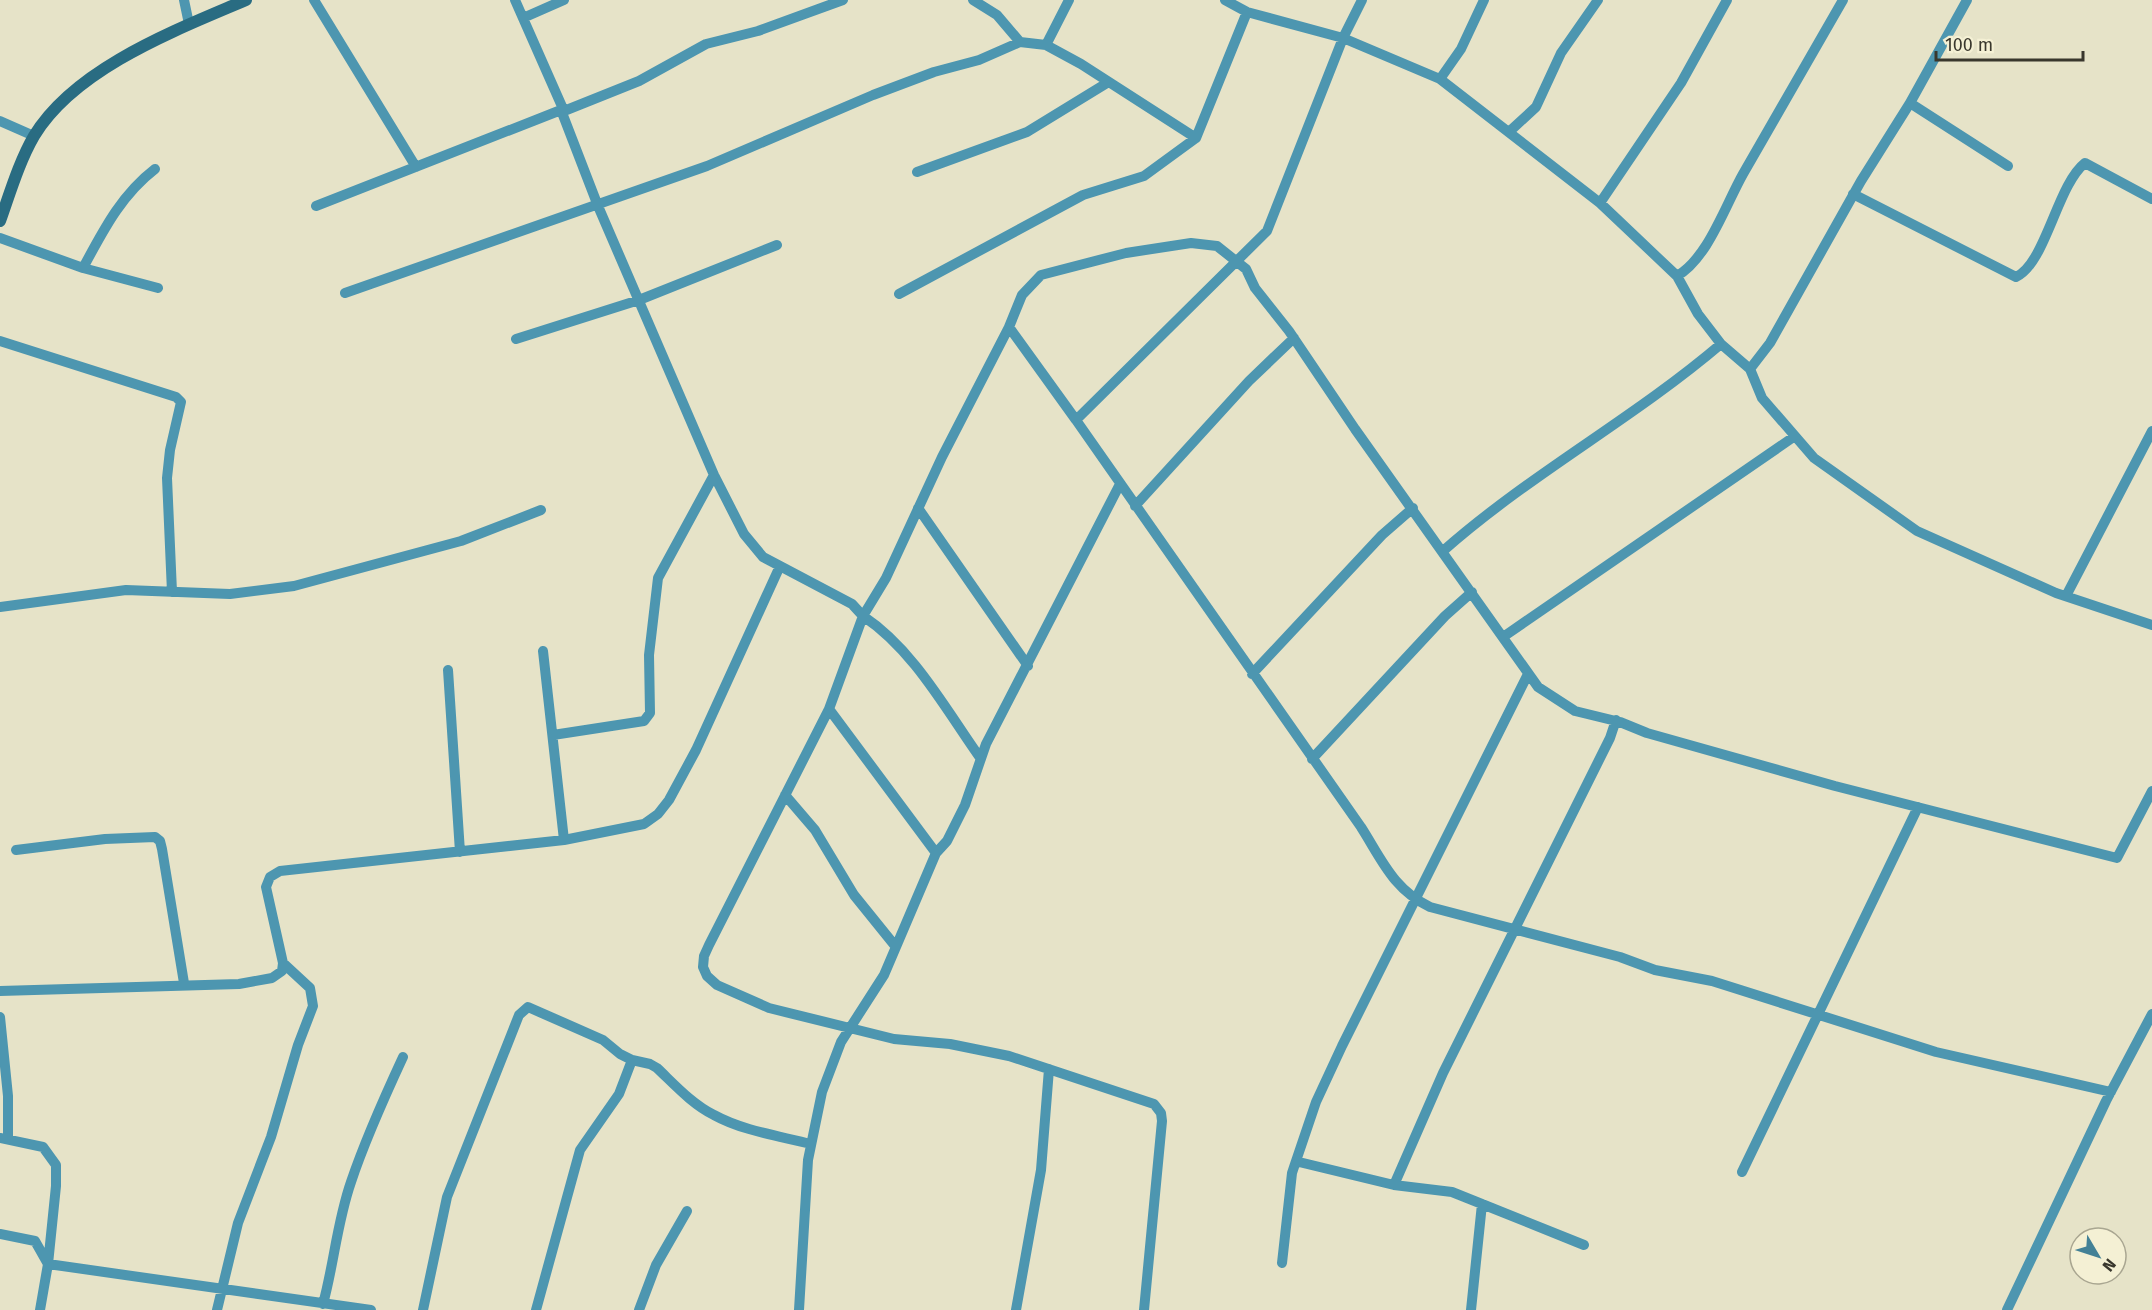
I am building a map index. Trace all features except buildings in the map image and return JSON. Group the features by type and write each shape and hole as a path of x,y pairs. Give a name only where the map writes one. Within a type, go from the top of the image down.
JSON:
{"street":[{"path":"184,0 189,24"},
{"path":"0,221 34,136 63,101 83,84 189,24 246,0"},
{"path":"314,0 416,167"},
{"path":"515,0 563,111 598,206 714,475 754,549 780,566 852,604 863,616 884,630 913,664 981,759"},
{"path":"523,18 564,0"},
{"path":"316,206 639,81 706,44 758,31 843,0"},
{"path":"972,0 997,15 1020,42"},
{"path":"1046,45 1069,0"},
{"path":"1225,0 1247,12 1343,38 1440,79 1461,98 1510,131 1600,203 1677,276 1698,314 1721,344 1750,369 1762,398 1814,458 1917,531 2066,596 2152,625"},
{"path":"1076,420 1267,231 1343,38 1362,0"},
{"path":"1440,79 1461,49 1485,0"},
{"path":"1510,131 1536,107 1561,53 1598,0"},
{"path":"1600,203 1681,83 1727,0"},
{"path":"1677,276 1687,270 1707,243 1744,172 1843,0"},
{"path":"1750,369 1770,344 1853,194 1910,103 1967,0"},
{"path":"899,294 1083,195 1144,176 1196,138 1247,12"},
{"path":"345,293 707,166 873,95 934,72 979,60 1020,42 1046,45 1196,138"},
{"path":"917,172 1027,132 1107,82"},
{"path":"1910,103 2008,166"},
{"path":"0,122 34,136"},
{"path":"1853,194 2016,277 2023,273 2036,255 2069,185 2085,163 2152,199"},
{"path":"83,268 113,213 138,182 155,169"},
{"path":"0,238 83,268 158,288"},
{"path":"1144,1310 1161,1113 1148,1101 1009,1056 950,1044 894,1039 769,1008 717,985 703,968 704,956 829,709 863,616 886,578 918,508 1009,327 1022,295 1041,275 1126,253 1191,243 1217,246 1246,269 1255,288 1294,339 1528,674 1538,687 1575,711 1616,720 1647,732 1918,807 2117,858 2152,791"},
{"path":"516,339 639,300 777,245"},
{"path":"1009,327 1312,759 1396,883 1414,900 1430,907 1620,957 1655,970 1712,981 1936,1052 2110,1092"},
{"path":"1135,506 1249,381 1294,339"},
{"path":"0,341 176,397 181,402 170,450 167,478 172,592"},
{"path":"1443,551 1484,516 1681,378 1721,344"},
{"path":"2066,596 2152,432"},
{"path":"1503,637 1795,436"},
{"path":"553,735 644,721 648,718 650,713 649,655 658,578 714,475"},
{"path":"799,1310 811,1144 822,1092 849,1027 884,975 936,853 947,841 965,806 986,744 1120,484"},
{"path":"918,508 1028,666"},
{"path":"1252,674 1382,535 1413,508"},
{"path":"0,608 126,590 230,594 294,586 461,541 541,510"},
{"path":"0,991 184,983 239,984 272,978 282,972 283,963 266,886 270,878 280,872 564,840 644,824 658,814 669,800 696,750 780,566"},
{"path":"1312,759 1445,616 1472,592"},
{"path":"543,651 564,840"},
{"path":"448,670 460,852"},
{"path":"1282,1263 1295,1164 1316,1102 1414,900 1528,674"},
{"path":"829,709 936,853"},
{"path":"1394,1185 1434,1092 1610,738 1616,720"},
{"path":"785,795 815,830 854,895 896,947"},
{"path":"1742,1172 1918,807"},
{"path":"16,850 105,839 155,837 160,841 162,849 184,983"},
{"path":"217,1310 238,1223 271,1137 313,1006 310,988 283,963"},
{"path":"423,1310 447,1197 523,1010 528,1007 603,1040 620,1054 632,1060 650,1064 714,1115 729,1122 811,1144"},
{"path":"2007,1310 2110,1092 2152,1014"},
{"path":"0,1017 8,1096 4,1139 43,1147 56,1165 48,1264 40,1310"},
{"path":"322,1304 333,1269 336,1236 351,1183 403,1058"},
{"path":"536,1310 575,1161 580,1150 619,1094 632,1060"},
{"path":"1016,1310 1041,1170 1049,1069"},
{"path":"1295,1164 1299,1162 1394,1185 1452,1192 1584,1245"},
{"path":"1471,1310 1482,1204"},
{"path":"639,1310 656,1265 687,1211"},
{"path":"0,1234 35,1241 48,1264"},
{"path":"48,1264 371,1310"}]}
